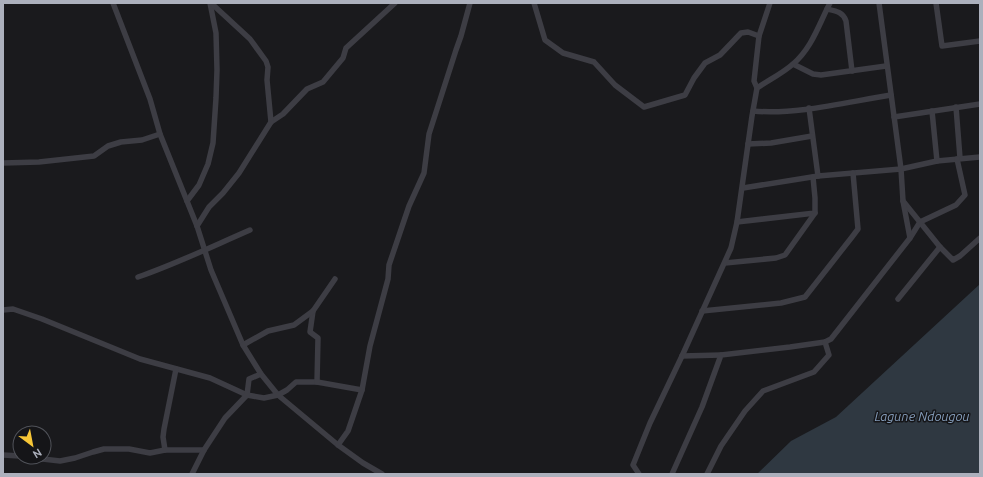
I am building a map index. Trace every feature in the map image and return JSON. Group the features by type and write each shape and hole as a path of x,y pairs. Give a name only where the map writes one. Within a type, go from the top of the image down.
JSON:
{"street":[{"path":"113,3 150,99 160,134 197,226 211,270 243,345 261,374 278,395 338,445 363,463 382,474"},
{"path":"187,201 199,185 208,164 212,143 217,70 216,33 211,3"},
{"path":"211,3 250,39 266,61 268,68 267,80 271,122"},
{"path":"197,226 209,207 223,193 239,173 271,122 283,114 307,90 323,82 343,58 346,48 395,3"},
{"path":"338,445 348,431 362,390 370,346 388,279 389,265 409,206 424,173 429,134 461,36 470,3"},
{"path":"534,3 545,40 563,52 594,62 615,85 644,107 685,95 694,78 705,63 720,56 741,33 748,32 759,36"},
{"path":"639,474 633,465 650,423 731,248 743,188 757,88 754,81 759,36 770,3"},
{"path":"757,88 793,64 812,40 830,3"},
{"path":"879,3 903,201 910,238"},
{"path":"936,3 942,46 980,41"},
{"path":"827,9 842,14 845,17 852,72"},
{"path":"793,64 813,74 852,72 886,66"},
{"path":"753,111 766,112 809,108 891,95"},
{"path":"894,117 932,110 980,104"},
{"path":"682,356 721,355 825,342 831,338 910,238 920,222 956,204 965,195 959,159 956,107"},
{"path":"725,263 776,258 785,255 815,213 815,177 809,108"},
{"path":"932,110 937,161"},
{"path":"3,163 39,162 94,156 108,146 121,142 142,140 160,134"},
{"path":"748,144 771,143 812,136"},
{"path":"743,188 815,177 900,169 937,161 980,157"},
{"path":"702,311 805,298 858,228 853,173"},
{"path":"903,201 940,247 953,260 960,256 980,238"},
{"path":"737,222 815,213"},
{"path":"138,277 173,265 204,249 250,230"},
{"path":"898,299 940,247"},
{"path":"243,345 268,331 294,325 313,311 335,279"},
{"path":"3,310 13,309 42,319 140,359 210,378 247,395 264,398 278,395 287,390 296,382 316,382 362,390"},
{"path":"313,311 310,332 318,338 316,382"},
{"path":"707,474 721,446 745,411 763,391 814,372 829,355 825,342"},
{"path":"672,474 702,407 721,355"},
{"path":"164,450 164,429 176,369"},
{"path":"192,474 204,450 225,418 247,395 250,378 261,374"},
{"path":"52,460 60,461 104,449 129,449 150,453 164,450 204,450"}],"water":[{"name":"Lagune Ndougou","path":"980,284 980,474 757,474 791,441 836,417"}]}
